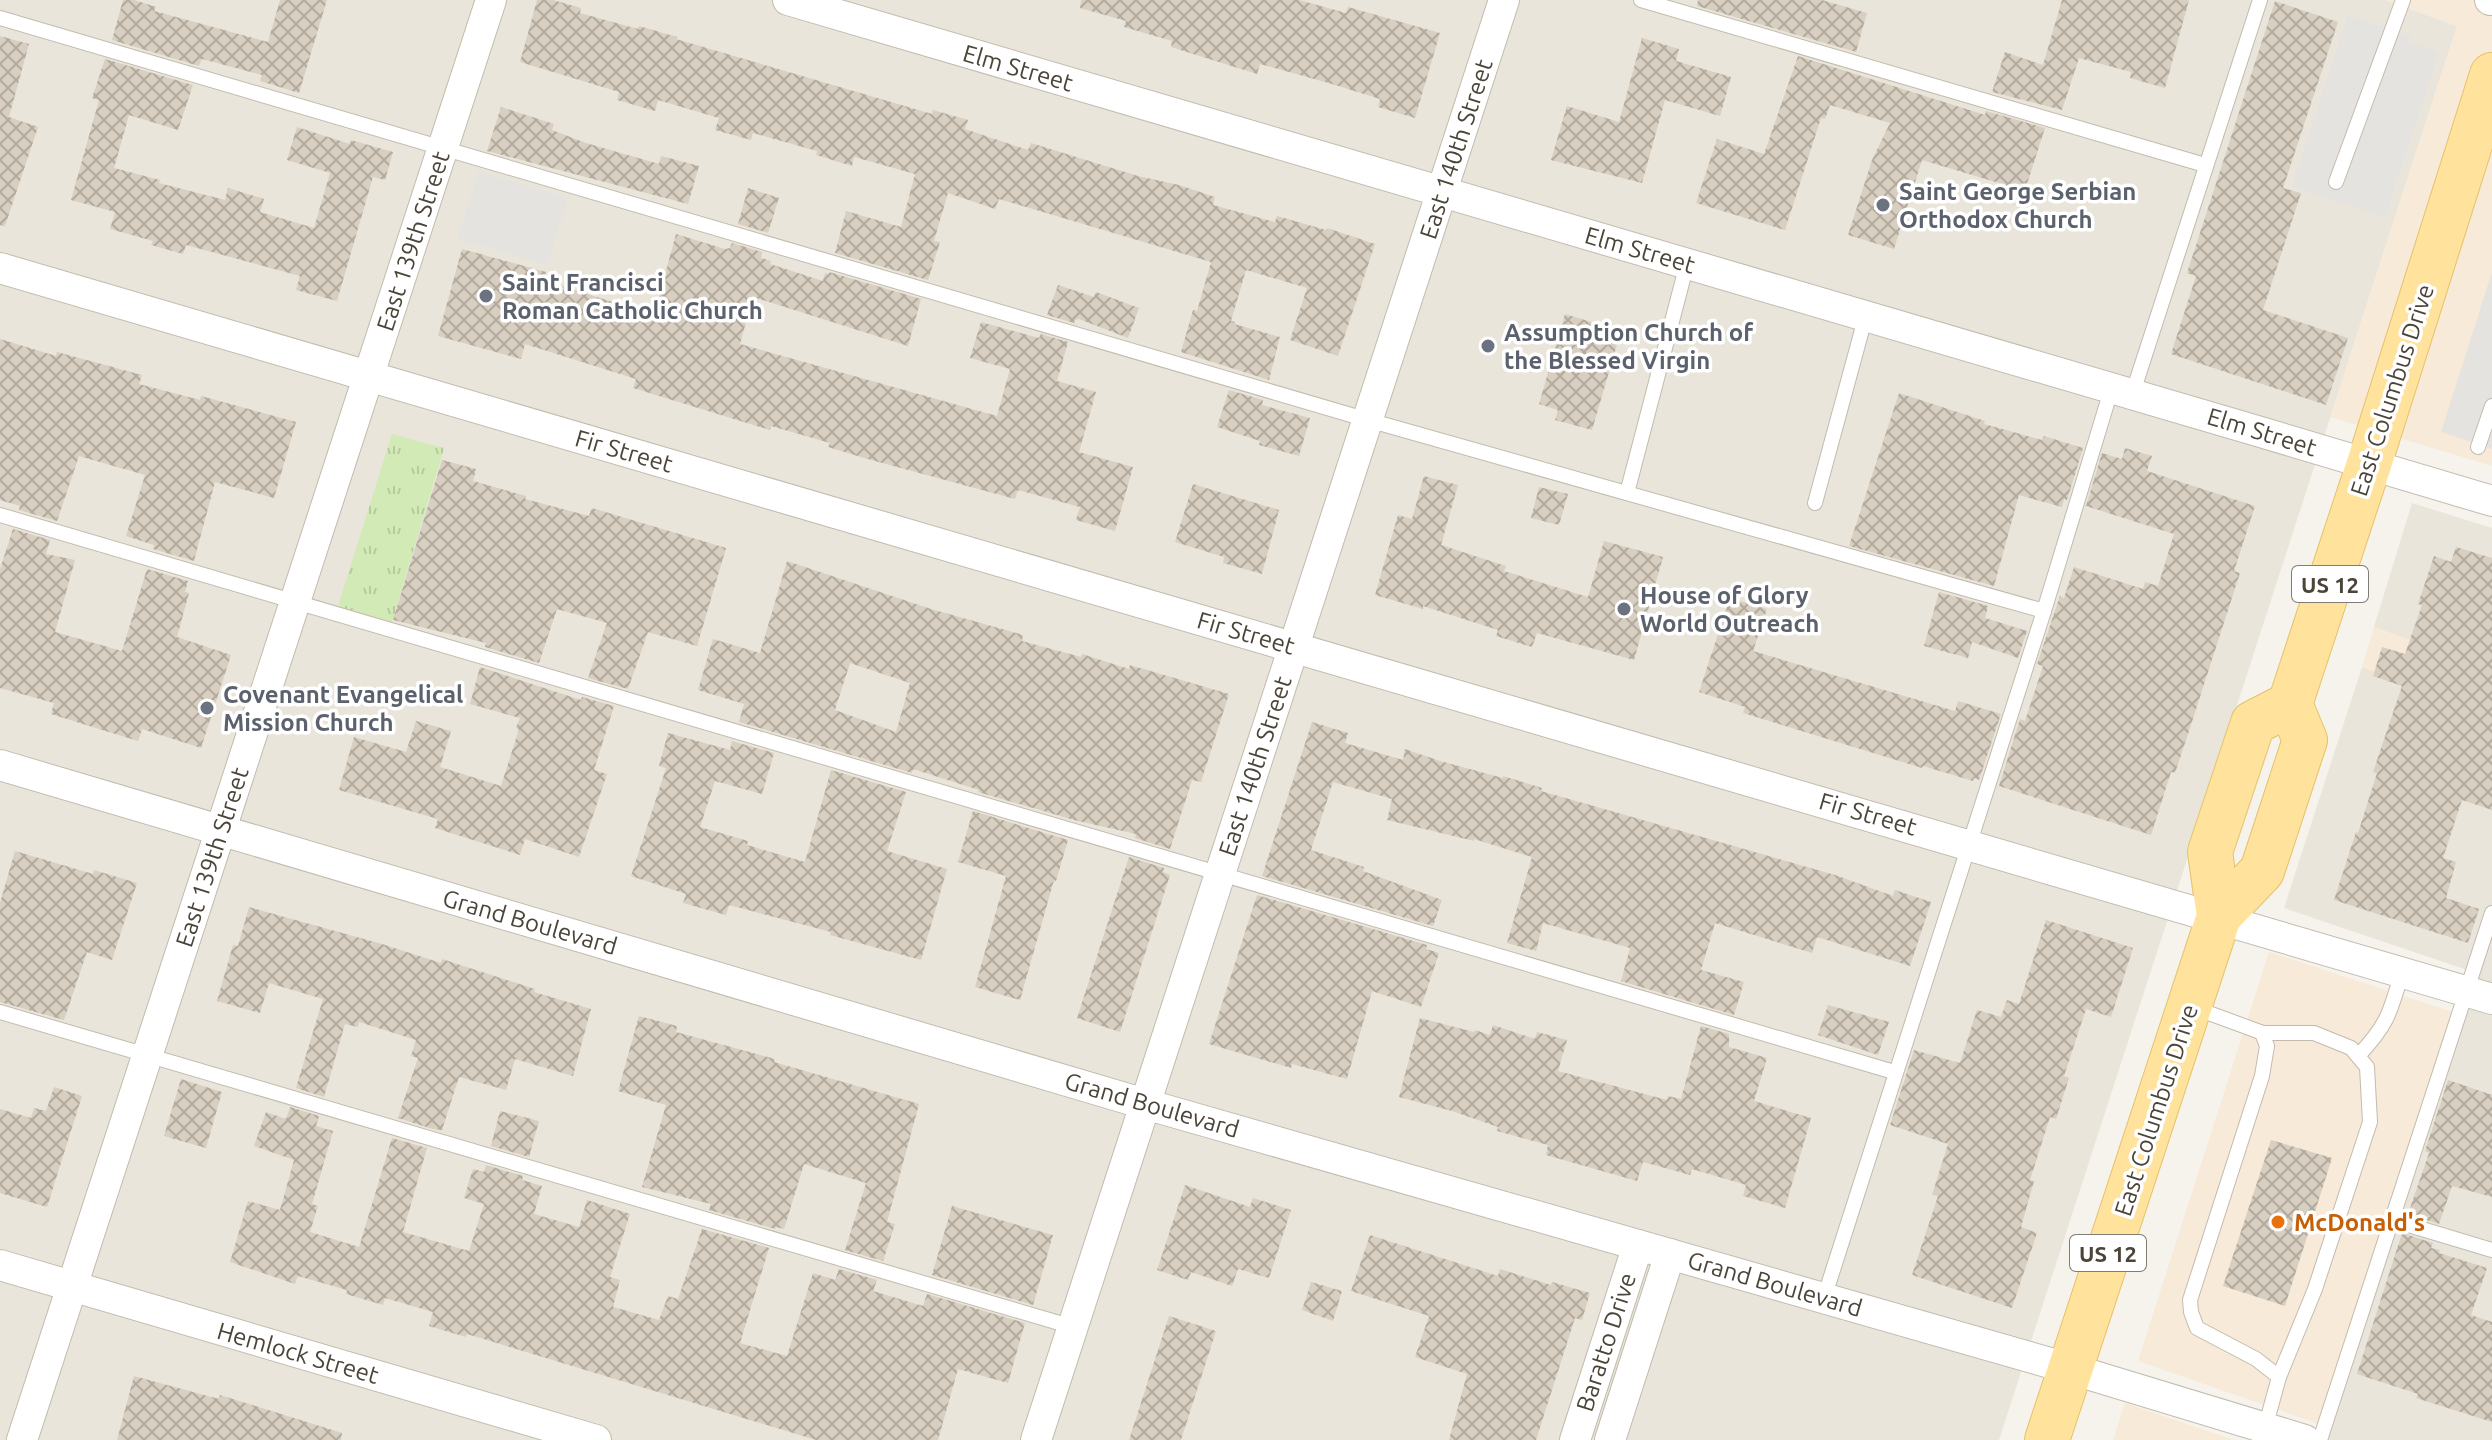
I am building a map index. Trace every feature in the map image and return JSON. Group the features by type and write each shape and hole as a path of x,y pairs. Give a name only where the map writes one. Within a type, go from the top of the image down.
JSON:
{"main road":[{"name":"East Columbus Drive","path":"2047,1440 2219,916 2262,871 2305,740 2290,704 2492,75"}],"street":[{"name":"East 139th Street","path":"22,1440 491,0"},
{"name":"Elm Street","path":"788,0 2492,501"},
{"name":"East 140th Street","path":"1036,1440 1504,0"},
{"name":"Fir Street","path":"0,268 2480,995"},
{"name":"Grand Boulevard","path":"0,765 1145,1104 2071,1369 2305,1440"},
{"name":"Baratto Drive","path":"1575,1440 1638,1245"},
{"name":"Baratto Drive","path":"1610,1440 1670,1254"},
{"name":"Hemlock Street","path":"0,1265 596,1440"}],"lane":[{"path":"1641,0 2205,165"},
{"path":"1824,1298 2044,611 2205,165 2260,0"},
{"path":"2336,182 2403,0"},
{"path":"0,18 1368,420 2044,611"},
{"path":"1627,493 1687,264"},
{"path":"1815,503 1866,315"},
{"path":"2478,447 2492,406"},
{"path":"0,515 1894,1072"},
{"path":"2320,1440 2392,1220 2480,995 2492,913"},
{"path":"2358,1056 2380,1033 2389,1017 2402,972"},
{"path":"2190,1006 2262,1033 2314,1033 2351,1048 2367,1067 2370,1122 2315,1289 2279,1377 2265,1428"},
{"path":"0,1012 1073,1327"},
{"path":"2262,1033 2267,1046 2262,1076 2190,1300 2197,1328 2256,1359 2279,1377"},
{"path":"2392,1220 2492,1250"}],"shaded area":[{"path":"0,0 2385,0 2457,26 1999,1440 0,1440"},
{"path":"2385,0 2492,0 2492,466 2330,417 2457,26"},
{"path":"2348,15 2411,36 2409,42 2439,52 2385,217 2292,187"},
{"path":"479,171 568,198 547,265 457,239"},
{"path":"2492,272 2492,449 2441,432"},
{"path":"2412,503 2492,528 2492,670 2374,627"},
{"path":"2374,627 2492,670 2492,713 2362,667"},
{"path":"2362,667 2492,713 2492,1440 2320,1440 2473,972 2284,908"},
{"path":"2269,952 2459,1014 2325,1426 2138,1361"},
{"path":"2125,1403 2234,1440 2113,1440"}],"green space":[{"path":"392,434 444,448 392,622 338,606"}],"building":[{"path":"123,0 134,0 156,7 154,11 268,42 280,0 327,0 299,93 260,81 262,75 202,59 199,66 112,40"},
{"path":"537,0 553,0 581,8 580,13 638,29 639,26 932,114 933,110 968,120 965,129 1028,150 1031,143 1138,176 1179,185 1215,197 1213,205 1275,222 1277,216 1327,228 1375,244 1338,356 1290,340 1307,288 1246,270 1231,321 1280,337 1269,380 1181,352 1211,262 999,199 995,209 948,193 934,241 940,242 928,280 835,253 846,211 901,227 915,174 854,157 852,166 816,155 817,151 753,133 751,140 715,130 719,118 658,100 655,111 617,100 619,92 520,62"},
{"path":"1081,0 1299,0 1346,13 1348,7 1440,33 1415,118 1378,107 1380,99 1332,84 1260,64 1257,74 1171,47 1172,41 1124,27 1126,21 1080,8"},
{"path":"1698,0 1822,0 1867,13 1856,52 1697,6"},
{"path":"2062,0 2189,0 2165,88 2130,78 2131,72 2079,58 2062,110 1992,92 2005,52 2043,65"},
{"path":"2275,1 2338,22 2283,188 2301,193 2263,310 2348,338 2326,405 2171,354 2196,276 2187,273"},
{"path":"0,36 29,44 9,117 38,127 5,226 0,225"},
{"path":"1642,38 1679,49 1676,61 1731,77 1720,116 1665,100 1642,183 1551,160 1567,106 1619,122"},
{"path":"1798,56 1985,115 1986,111 2045,128 2020,206 1994,198 1999,183 1922,160 1894,249 1848,235 1872,160 1890,123 1830,105 1825,119 1821,118 1785,230 1696,203 1717,139 1764,154"},
{"path":"105,59 193,85 178,130 129,115 114,168 160,180 159,183 225,200 228,188 264,199 260,212 314,228 330,173 287,160 297,127 350,144 351,140 393,152 385,180 373,177 337,301 296,290 300,276 186,245 183,254 151,245 153,241 110,229 115,212 71,200 99,100 92,98"},
{"path":"501,107 554,124 552,130 586,143 659,164 661,156 699,166 688,204 487,151"},
{"path":"748,188 779,198 768,233 738,224"},
{"path":"676,234 725,249 730,248 732,243 762,252 761,258 771,261 770,264 823,281 825,273 829,272 921,299 908,346 753,297 740,344 997,416 1010,369 970,358 981,322 1039,338 1041,334 1068,342 1057,381 1096,392 1079,452 1133,467 1115,531 1076,520 1080,507 1018,490 1015,499 864,458 828,447 830,443 771,426 770,430 633,388 636,379 525,344 521,359 438,336 462,249 546,272 543,280 654,315"},
{"path":"1058,285 1094,297 1096,292 1139,308 1128,338 1079,319 1074,323 1047,315"},
{"path":"1565,314 1621,331 1592,430 1555,420 1558,410 1539,404"},
{"path":"0,339 56,356 57,352 142,375 139,384 200,400 201,396 296,422 274,498 215,482 194,561 153,549 154,545 126,536 145,475 79,456 57,521 19,510 20,506 0,500"},
{"path":"1229,390 1263,400 1262,405 1310,418 1299,456 1259,445 1260,441 1217,427"},
{"path":"1899,393 1985,421 1984,424 2042,440 2044,436 2083,448 2062,507 2019,495 1994,586 1849,546"},
{"path":"2125,448 2152,456 2147,471 2255,506 2234,571 2240,573 2175,773 2171,772 2151,835 1999,786 2020,719 2025,721 2043,666 2037,664 2060,596 2064,598 2074,567 2143,589 2145,582 2158,586 2174,534 2086,506 2102,453 2122,459"},
{"path":"442,460 476,469 473,481 526,496 525,499 589,516 592,508 726,548 697,646 648,632 628,689 588,678 607,623 557,609 539,663 485,647 486,643 393,620"},
{"path":"1424,476 1458,485 1441,545 1506,566 1504,571 1588,597 1604,541 1663,557 1634,660 1537,633 1532,647 1496,636 1498,630 1423,606 1423,609 1375,595 1398,515 1412,519"},
{"path":"1193,484 1279,510 1262,574 1223,563 1224,557 1175,542"},
{"path":"1539,487 1568,494 1559,525 1531,518"},
{"path":"13,529 50,540 46,554 75,560 55,632 122,651 147,569 188,581 185,592 189,593 177,637 231,655 201,748 142,729 138,741 51,714 54,703 0,688 0,569"},
{"path":"2456,547 2492,558 2492,810 2462,800 2443,858 2456,862 2446,898 2479,909 2468,943 2334,900 2358,833 2377,773 2373,772 2402,686 2373,676 2382,647 2405,654 2434,556 2451,562"},
{"path":"787,561 931,609 1023,635 1022,641 1081,657 1082,654 1129,669 1130,665 1229,694 1201,782 1192,780 1170,849 1135,838 1136,834 1074,820 913,769 912,773 739,722 744,704 698,690 713,639 760,653","holes":["850,663 910,683 896,732 835,710"]},
{"path":"1939,592 1988,606 1985,618 2027,631 2018,658 1972,642 1968,658 1924,646"},
{"path":"1730,598 1767,609 1753,651 1955,711 1958,701 2001,714 1979,780 1922,768 1743,713 1745,707 1699,692"},
{"path":"480,667 581,700 582,697 614,706 594,770 607,774 579,857 525,839 520,855 435,828 438,819 339,790 354,737 406,752 416,721 451,731 440,767 501,786 520,718 470,704"},
{"path":"1312,722 1348,733 1345,743 1403,760 1405,749 1835,875 1893,896 1895,890 1931,902 1910,966 1817,937 1812,953 1715,923 1701,970 1744,982 1734,1015 1621,981 1630,948 1543,923 1536,951 1507,943 1532,857 1474,839 1387,820 1392,799 1333,782 1311,850 1364,867 1363,871 1442,900 1433,926 1262,876"},
{"path":"668,733 730,750 732,741 774,753 762,794 715,781 700,827 805,862 831,770 906,792 887,851 947,869 921,960 729,905 726,915 683,903 686,894 631,876 666,768 659,766"},
{"path":"973,811 1068,840 1020,1000 975,987 1006,876 958,862"},
{"path":"15,851 93,874 94,870 137,883 112,960 87,952 64,1020 0,1002 0,903"},
{"path":"1129,857 1164,868 1163,872 1170,875 1120,1032 1077,1018"},
{"path":"1257,895 1427,945 1426,949 1439,953 1421,1007 1372,991 1347,1079 1292,1064 1291,1068 1209,1044"},
{"path":"249,907 441,963 442,959 591,1009 573,1076 515,1059 506,1090 459,1077 442,1130 433,1129 398,1118 418,1058 411,1056 416,1040 359,1022 358,1027 345,1024 324,1097 296,1088 323,999 269,983 260,1013 217,1001 233,945 238,946"},
{"path":"2046,920 2133,948 2111,1017 2086,1009 2064,1076 2069,1078 2056,1119 2050,1117 2030,1180 2034,1181 2021,1227 2037,1233 2012,1308 1912,1275 1938,1196 1932,1195 1948,1144 1890,1125 1914,1050 1960,1063 1977,1010 2001,1017 2007,1000 2019,1004"},
{"path":"1828,1005 1889,1022 1878,1055 1818,1035"},
{"path":"639,1016 677,1026 676,1032 919,1104 887,1222 895,1224 883,1261 845,1250 866,1183 804,1164 784,1229 709,1210 711,1204 642,1187 666,1105 618,1091"},
{"path":"1420,1018 1490,1035 1493,1025 1535,1039 1537,1032 1567,1040 1558,1071 1667,1100 1668,1096 1681,1099 1701,1026 1729,1034 1729,1047 1767,1058 1754,1101 1811,1118 1785,1208 1743,1196 1746,1185 1692,1169 1690,1175 1643,1162 1637,1181 1546,1155 1548,1145 1497,1131 1498,1127 1452,1111 1399,1097"},
{"path":"181,1079 222,1092 206,1148 164,1136"},
{"path":"2448,1080 2492,1095 2492,1197 2452,1186 2439,1224 2408,1214 2429,1153 2425,1151"},
{"path":"54,1087 82,1096 47,1207 0,1193 0,1109 31,1118 34,1108 46,1111"},
{"path":"290,1107 319,1116 316,1126 333,1131 312,1204 318,1206 310,1232 359,1247 392,1138 427,1148 403,1232 469,1251 484,1204 464,1198 473,1169 484,1172 486,1165 523,1176 522,1180 542,1186 534,1214 579,1227 587,1200 630,1214 610,1277 620,1280 613,1307 659,1320 668,1296 678,1299 702,1229 769,1248 740,1343 787,1356 813,1273 835,1280 839,1269 877,1280 873,1291 923,1306 927,1294 1025,1323 1008,1383 958,1369 938,1440 816,1440 467,1334 466,1337 429,1326 433,1312 385,1298 383,1305 346,1294 347,1290 298,1276 295,1284 230,1262 248,1201 280,1210 294,1160 254,1146 266,1112 286,1119"},
{"path":"500,1111 539,1121 529,1157 491,1146"},
{"name":"McDonald's","path":"2271,1140 2332,1158 2285,1306 2223,1286"},
{"path":"1185,1185 1250,1207 1253,1198 1291,1210 1269,1278 1238,1269 1232,1286 1191,1272 1188,1280 1157,1270"},
{"path":"952,1206 1053,1235 1033,1305 932,1275"},
{"path":"2402,1233 2433,1243 2431,1248 2440,1250 2439,1253 2487,1268 2471,1315 2492,1322 2492,1422 2416,1398 2418,1394 2357,1374"},
{"path":"1370,1235 1498,1276 1500,1269 1590,1293 1582,1320 1575,1318 1536,1440 1449,1440 1467,1374 1415,1357 1429,1316 1351,1291"},
{"path":"1311,1282 1342,1291 1333,1321 1302,1310"},
{"path":"1169,1316 1216,1331 1181,1440 1129,1440"},
{"path":"134,1376 219,1399 220,1395 342,1433 341,1440 117,1440"}],"place":[{"name":"Saint George Serbian Orthodox Church","path":"1883,205"},
{"name":"Saint Francisci Roman Catholic Church","path":"486,296"},
{"name":"Assumption Church of the Blessed Virgin","path":"1488,346"},
{"name":"House of Glory World Outreach","path":"1624,609"},
{"name":"Covenant Evangelical Mission Church","path":"207,708"},
{"name":"McDonald's","path":"2278,1222"}]}
